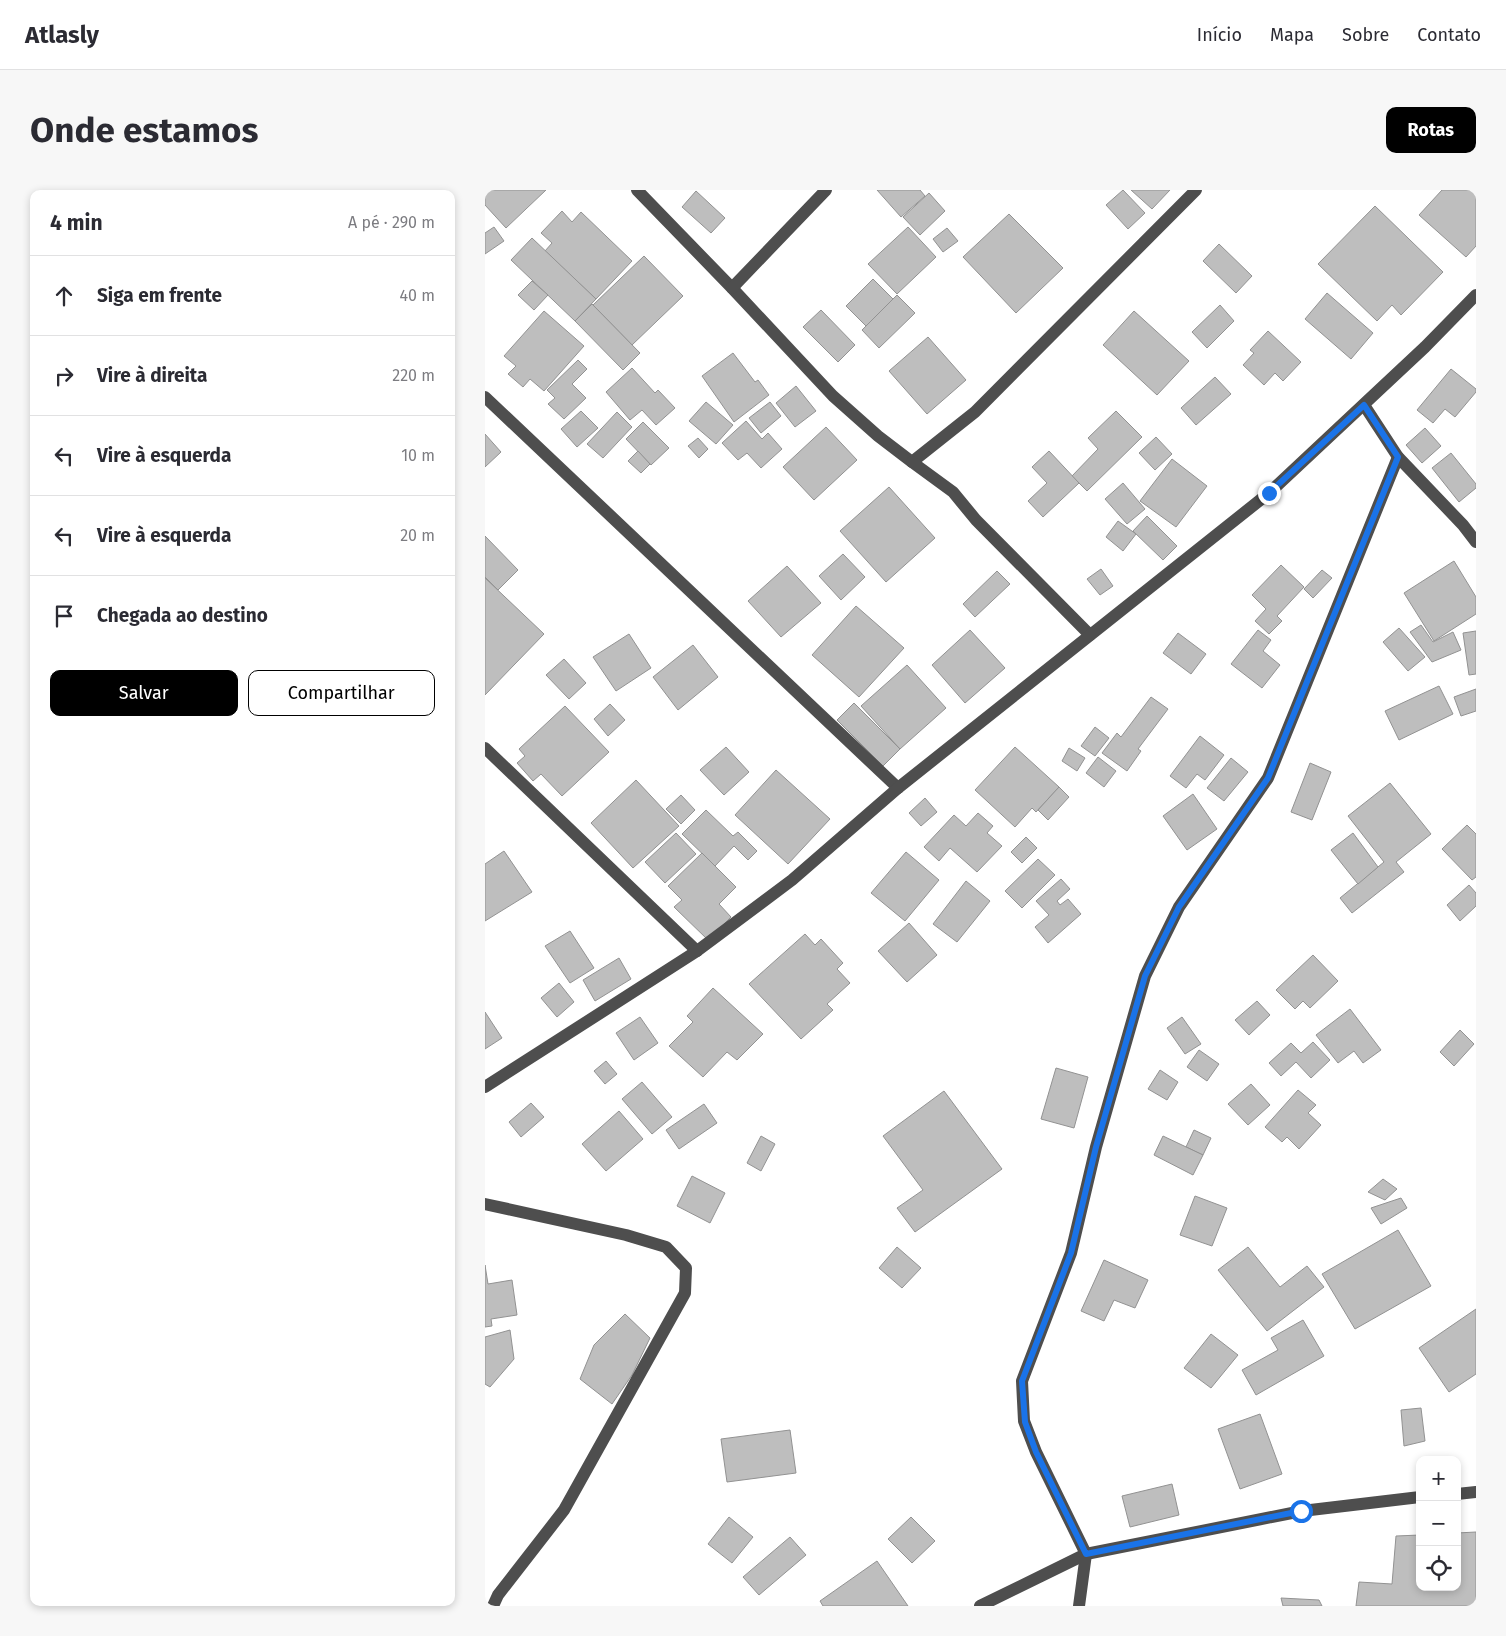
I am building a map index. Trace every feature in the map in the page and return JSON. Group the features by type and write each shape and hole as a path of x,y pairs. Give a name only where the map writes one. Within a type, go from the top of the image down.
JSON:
{"street":[{"path":"637,190 833,396 877,436 953,492 976,520 1090,635"},
{"path":"732,288 826,190"},
{"path":"912,462 975,412 1195,190"},
{"path":"485,1087 697,951 792,880 897,788 1269,493 1425,347 1476,295"},
{"path":"485,397 897,788"},
{"path":"1364,405 1398,457 1463,525 1476,542"},
{"path":"1079,1606 1086,1554 1036,1452 1025,1422 1022,1381 1071,1253 1096,1147 1145,976 1179,907 1268,778 1398,457"},
{"path":"485,748 697,951"},
{"path":"485,1204 626,1235 666,1247 686,1268 685,1293 564,1510 498,1595 493,1606"},
{"path":"1461,1494 1476,1492"},
{"path":"980,1606 1086,1554 1301,1511 1416,1497"}],"building":[{"path":"485,190 546,190 506,228 485,205"},
{"path":"877,190 920,190 925,196 901,217"},
{"path":"1123,190 1145,213 1128,229 1106,205"},
{"path":"1131,190 1170,190 1152,209"},
{"path":"1442,190 1476,190 1476,246 1466,257 1419,215"},
{"path":"696,191 725,218 711,233 682,207"},
{"path":"929,193 945,211 920,235 903,217"},
{"path":"1375,206 1443,272 1401,315 1392,305 1377,321 1318,264"},
{"path":"562,211 572,222 581,212 632,261 596,299 545,251 552,243 541,233"},
{"path":"1009,214 1063,268 1016,313 963,257"},
{"path":"494,227 504,241 485,254 485,233"},
{"path":"908,227 936,257 897,294 868,264"},
{"path":"947,228 958,241 943,252 933,239"},
{"path":"532,238 596,299 575,321 511,260"},
{"path":"1219,244 1252,276 1236,293 1203,261"},
{"path":"644,256 683,296 632,345 593,305"},
{"path":"873,279 893,299 866,326 846,306"},
{"path":"532,281 548,295 534,310 518,295"},
{"path":"1327,293 1373,333 1351,359 1305,319"},
{"path":"897,295 915,313 879,348 862,330"},
{"path":"592,304 640,353 623,370 575,321"},
{"path":"1220,305 1234,321 1207,348 1192,332"},
{"path":"821,310 855,345 838,362 803,327"},
{"path":"544,311 584,346 544,391 530,379 523,387 508,374 516,366 504,356"},
{"path":"1134,311 1189,361 1157,395 1103,345"},
{"path":"1268,331 1301,362 1283,381 1275,373 1264,385 1243,365 1254,353 1250,350"},
{"path":"928,337 966,380 927,414 889,371"},
{"path":"733,353 755,382 758,380 769,395 734,422 702,376"},
{"path":"578,360 587,369 572,384 586,398 564,419 548,404 555,398 547,390"},
{"path":"632,368 655,393 658,390 675,408 656,425 642,410 630,420 606,392"},
{"path":"1451,369 1476,389 1476,392 1455,417 1445,409 1433,423 1417,410"},
{"path":"1215,377 1231,394 1196,425 1181,408"},
{"path":"796,386 816,411 795,427 776,403"},
{"path":"706,402 733,425 716,444 689,421"},
{"path":"770,402 781,416 761,433 749,418"},
{"path":"581,411 598,428 577,447 561,429"},
{"path":"1116,411 1142,437 1087,491 1072,476 1098,449 1088,438"},
{"path":"617,412 632,427 603,458 587,444"},
{"path":"746,421 762,439 768,433 782,449 761,468 747,453 738,460 722,443"},
{"path":"643,422 669,448 651,465 626,439"},
{"path":"826,427 857,460 814,500 783,467"},
{"path":"1425,428 1441,446 1422,463 1406,445"},
{"path":"485,434 501,452 485,467"},
{"path":"1156,437 1172,454 1155,470 1139,453"},
{"path":"698,438 708,449 699,458 688,446"},
{"path":"638,451 650,464 641,473 628,461"},
{"path":"1049,451 1079,483 1043,517 1028,501 1047,483 1032,467"},
{"path":"1451,453 1476,484 1476,488 1459,502 1432,468"},
{"path":"1172,459 1207,486 1176,527 1140,501"},
{"path":"1123,483 1145,509 1127,524 1105,499"},
{"path":"889,487 935,538 886,582 840,531"},
{"path":"1147,516 1177,546 1163,560 1133,531"},
{"path":"1118,521 1136,534 1123,551 1106,537"},
{"path":"485,536 518,570 498,590 485,577"},
{"path":"843,554 865,577 841,600 819,576"},
{"path":"1454,561 1476,597 1476,614 1434,641 1404,593"},
{"path":"1281,565 1304,587 1277,616 1282,621 1269,634 1255,621 1266,609 1252,595"},
{"path":"787,566 821,603 781,637 748,601"},
{"path":"1101,569 1113,586 1100,595 1087,579"},
{"path":"1322,570 1332,578 1313,598 1304,589"},
{"path":"997,571 1010,584 975,617 963,604"},
{"path":"485,578 544,634 485,695"},
{"path":"856,606 904,648 859,697 812,655"},
{"path":"1421,625 1433,642 1453,632 1461,650 1432,662 1410,632"},
{"path":"1399,628 1425,657 1408,671 1383,642"},
{"path":"970,630 1005,668 965,703 932,665"},
{"path":"1258,630 1271,640 1263,651 1280,665 1262,688 1231,664"},
{"path":"1476,631 1476,674 1469,675 1463,633"},
{"path":"1178,633 1206,654 1191,674 1163,653"},
{"path":"629,634 651,668 616,691 593,657"},
{"path":"693,645 718,677 678,710 653,677"},
{"path":"564,659 586,683 569,699 546,675"},
{"path":"907,665 946,708 900,749 861,706"},
{"path":"1439,686 1453,714 1399,740 1385,711"},
{"path":"1476,689 1476,711 1461,716 1454,697"},
{"path":"1151,697 1168,709 1138,749 1141,751 1127,771 1102,753 1117,733 1121,737"},
{"path":"854,703 900,749 883,766 837,720"},
{"path":"610,704 625,720 608,736 594,719"},
{"path":"565,706 609,752 562,796 541,774 533,781 517,763 525,756 519,749"},
{"path":"1095,727 1109,738 1095,756 1081,746"},
{"path":"1200,736 1224,755 1205,780 1197,774 1186,788 1170,776"},
{"path":"726,747 749,772 724,795 700,770"},
{"path":"1015,747 1059,787 1036,812 1032,808 1015,827 975,790"},
{"path":"1069,748 1085,758 1077,771 1062,761"},
{"path":"1098,757 1116,771 1104,787 1086,773"},
{"path":"1231,758 1248,772 1224,801 1207,788"},
{"path":"1310,763 1331,772 1312,820 1291,812"},
{"path":"776,770 830,819 788,864 735,815"},
{"path":"636,780 679,826 633,868 591,823"},
{"path":"1390,783 1431,834 1396,862 1404,872 1352,913 1340,898 1384,862 1348,816"},
{"path":"1059,787 1069,797 1048,820 1038,810"},
{"path":"1193,794 1217,829 1187,850 1163,816"},
{"path":"681,795 695,810 681,824 666,809"},
{"path":"925,798 937,812 921,826 909,813"},
{"path":"706,810 733,836 738,832 757,851 748,860 734,846 715,866 682,834"},
{"path":"978,813 993,826 987,833 1002,846 977,872 950,848 939,861 924,847 954,815 966,826"},
{"path":"1467,825 1476,834 1476,877 1472,880 1442,849"},
{"path":"676,833 696,854 665,883 645,862"},
{"path":"1353,833 1378,867 1358,884 1331,850"},
{"path":"1026,837 1037,848 1022,863 1011,852"},
{"path":"504,851 532,892 485,921 485,864"},
{"path":"906,852 939,880 905,921 871,893"},
{"path":"702,853 736,887 719,904 731,917 708,940 674,907 682,900 668,886"},
{"path":"1038,859 1055,875 1022,908 1005,891"},
{"path":"1061,879 1070,889 1057,901 1060,905 1068,899 1081,914 1048,943 1035,927 1049,915 1036,901"},
{"path":"966,881 990,901 957,942 933,924"},
{"path":"1469,885 1476,893 1476,906 1460,921 1447,905"},
{"path":"909,923 937,955 907,982 878,951"},
{"path":"570,931 594,968 570,983 545,946"},
{"path":"805,934 815,945 821,939 843,963 837,969 850,983 827,1004 833,1010 801,1039 749,984"},
{"path":"1313,955 1338,981 1310,1008 1303,1001 1295,1009 1276,990"},
{"path":"619,958 631,979 595,1001 583,980"},
{"path":"559,983 574,1002 557,1017 541,998"},
{"path":"713,988 763,1034 737,1060 727,1052 703,1077 669,1046 693,1022 687,1016"},
{"path":"1257,1001 1270,1015 1249,1035 1235,1020"},
{"path":"1350,1009 1381,1050 1363,1063 1354,1051 1338,1063 1316,1035"},
{"path":"485,1012 502,1038 485,1049"},
{"path":"640,1017 658,1043 634,1060 616,1033"},
{"path":"1182,1017 1201,1044 1185,1054 1167,1028"},
{"path":"1460,1030 1474,1044 1454,1066 1440,1052"},
{"path":"1313,1042 1330,1060 1311,1078 1296,1062 1281,1076 1269,1063 1291,1043 1301,1053"},
{"path":"1199,1050 1219,1064 1207,1081 1187,1067"},
{"path":"606,1061 617,1074 605,1084 594,1071"},
{"path":"1056,1068 1088,1077 1074,1128 1041,1119"},
{"path":"1160,1070 1178,1082 1167,1100 1148,1089"},
{"path":"642,1082 672,1117 652,1134 622,1099"},
{"path":"1251,1084 1270,1105 1248,1125 1228,1104"},
{"path":"1298,1090 1316,1105 1308,1113 1321,1125 1299,1149 1287,1137 1282,1142 1265,1127"},
{"path":"944,1091 1002,1169 915,1232 897,1208 923,1190 883,1136"},
{"path":"531,1103 544,1117 521,1137 509,1122"},
{"path":"704,1104 717,1123 679,1149 666,1130"},
{"path":"619,1111 643,1139 606,1171 582,1144"},
{"path":"1194,1130 1211,1138 1203,1155 1186,1147"},
{"path":"761,1136 775,1144 761,1171 747,1163"},
{"path":"1163,1136 1203,1155 1193,1175 1154,1155"},
{"path":"692,1176 725,1193 710,1223 677,1206"},
{"path":"1383,1179 1397,1189 1385,1200 1368,1192"},
{"path":"1195,1196 1227,1208 1212,1246 1180,1235"},
{"path":"1401,1198 1407,1208 1381,1224 1371,1208"},
{"path":"1398,1230 1431,1286 1355,1329 1322,1274"},
{"path":"897,1247 921,1268 902,1288 879,1268"},
{"path":"1248,1247 1280,1287 1307,1266 1324,1287 1267,1331 1218,1270"},
{"path":"1104,1260 1148,1280 1135,1308 1114,1300 1104,1321 1081,1311"},
{"path":"485,1265 488,1284 512,1280 517,1315 491,1319 492,1326 485,1327"},
{"path":"1476,1309 1476,1374 1449,1392 1419,1348"},
{"path":"625,1314 650,1338 632,1375 612,1404 580,1379 594,1345"},
{"path":"1303,1320 1324,1356 1256,1395 1242,1370 1278,1350 1271,1338"},
{"path":"510,1330 514,1359 490,1387 485,1384 485,1337"},
{"path":"1211,1334 1238,1355 1211,1388 1184,1368"},
{"path":"1421,1408 1425,1441 1404,1446 1401,1410"},
{"path":"1260,1414 1282,1474 1240,1489 1218,1429"},
{"path":"790,1430 796,1473 727,1482 721,1439"},
{"path":"1172,1484 1179,1515 1130,1527 1122,1496"},
{"path":"729,1517 753,1537 732,1563 708,1544"},
{"path":"911,1517 935,1541 912,1563 888,1539"},
{"path":"1476,1532 1476,1606 1356,1606 1359,1582 1392,1584 1396,1536 1416,1535 1416,1591 1461,1591 1461,1533"},
{"path":"790,1537 806,1555 759,1595 743,1577"},
{"path":"877,1561 908,1606 823,1606 820,1601"},
{"path":"1281,1598 1319,1600 1322,1606 1283,1606"}],"route":[{"path":"1269,493 1364,405 1398,457 1268,778 1179,907 1145,976 1096,1147 1071,1253 1022,1381 1025,1422 1036,1452 1086,1554 1301,1511"}]}
